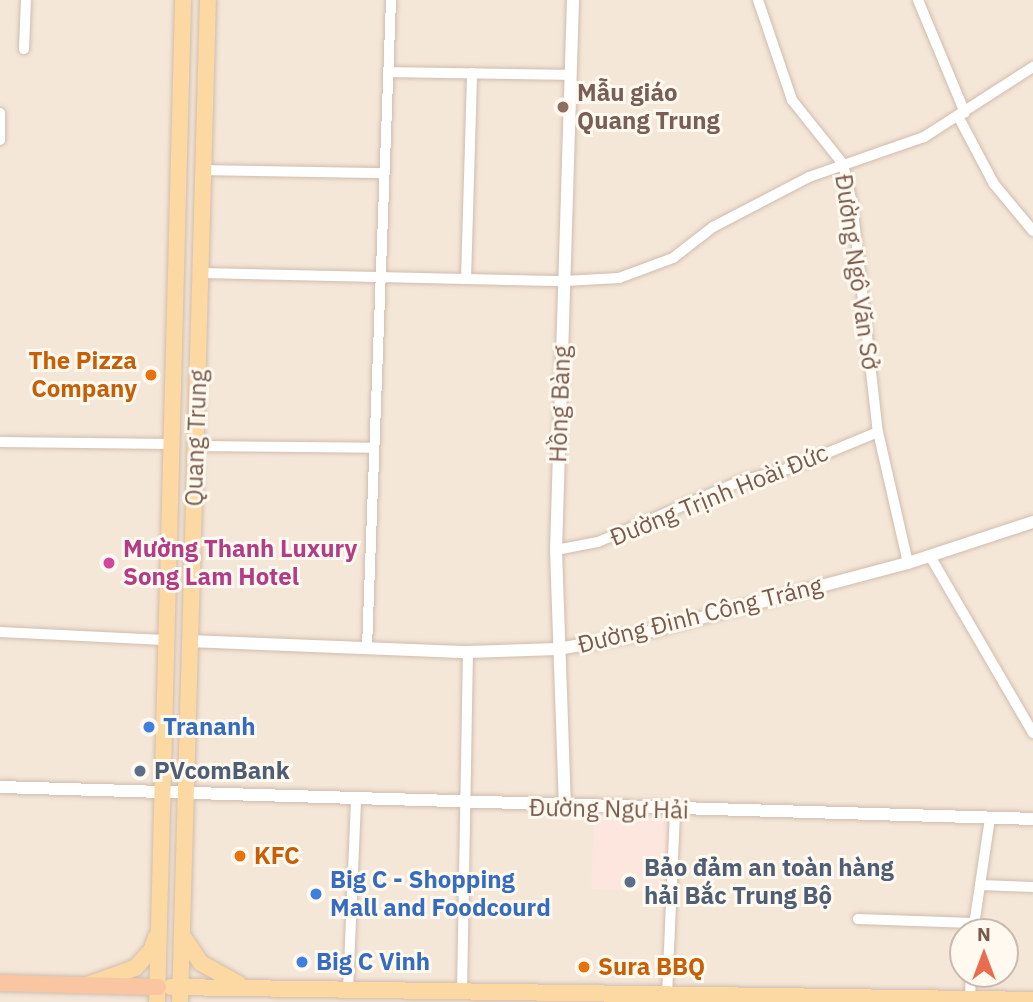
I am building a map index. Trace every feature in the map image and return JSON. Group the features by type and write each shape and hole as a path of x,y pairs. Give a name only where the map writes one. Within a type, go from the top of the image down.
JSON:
{"highway":[{"path":"0,984 85,985 158,994"}],"main road":[{"name":"Quang Trung","path":"158,994 164,640 183,0"},
{"name":"Quang Trung","path":"180,995 208,0"},
{"path":"182,28 207,27"},
{"path":"171,444 197,446"},
{"path":"164,640 189,641"},
{"path":"85,985 119,975 145,960 160,924"},
{"path":"182,926 185,945 201,963 248,988"},
{"path":"158,994 180,995 248,988 348,996 578,998 667,995 1033,1000"}],"street":[{"path":"24,49 26,0"},
{"path":"368,648 391,0"},
{"name":"Hồng Bàng","path":"565,808 556,550 573,0"},
{"name":"Đường Ngô Văn Sở","path":"758,0 792,100 843,164 852,202 878,432 908,563"},
{"path":"918,0 962,115 994,184 1033,231"},
{"path":"201,273 565,281 620,278 673,258 713,227 843,164 924,137 1033,67"},
{"path":"387,72 571,75"},
{"path":"466,279 472,74"},
{"path":"0,113 0,140"},
{"path":"204,170 383,173"},
{"name":"Đường Trịnh Hoài Đức","path":"556,550 598,542 741,481 791,468 878,432"},
{"path":"0,442 171,444"},
{"path":"197,446 374,448"},
{"name":"Đường Đinh Công Tráng","path":"189,641 468,652 558,649 636,635 908,563 1033,522"},
{"path":"930,555 1033,733"},
{"path":"0,632 164,640"},
{"path":"462,997 468,652"},
{"name":"Đường Ngư Hải","path":"0,787 467,805 1033,819"},
{"path":"348,996 356,800"},
{"path":"667,995 675,810"},
{"path":"974,918 990,818"},
{"path":"979,885 1033,887"},
{"path":"858,919 949,926"}],"shaded area":[{"path":"0,0 1033,0 1033,1002 0,1002"},
{"path":"594,813 666,816 663,891 591,889"}],"place":[{"name":"Mẫu giáo Quang Trung","path":"563,107"},
{"name":"The Pizza Company","path":"151,375"},
{"name":"Mường Thanh Luxury Song Lam Hotel","path":"109,563"},
{"name":"Trananh","path":"149,727"},
{"name":"PVcomBank","path":"140,771"},
{"name":"KFC","path":"240,856"},
{"name":"Bảo đảm an toàn hàng hải Bắc Trung Bộ","path":"630,882"},
{"name":"Big C - Shopping Mall and Foodcourd","path":"316,894"},
{"name":"Big C Vinh","path":"302,962"},
{"name":"Sura BBQ","path":"584,967"}]}
